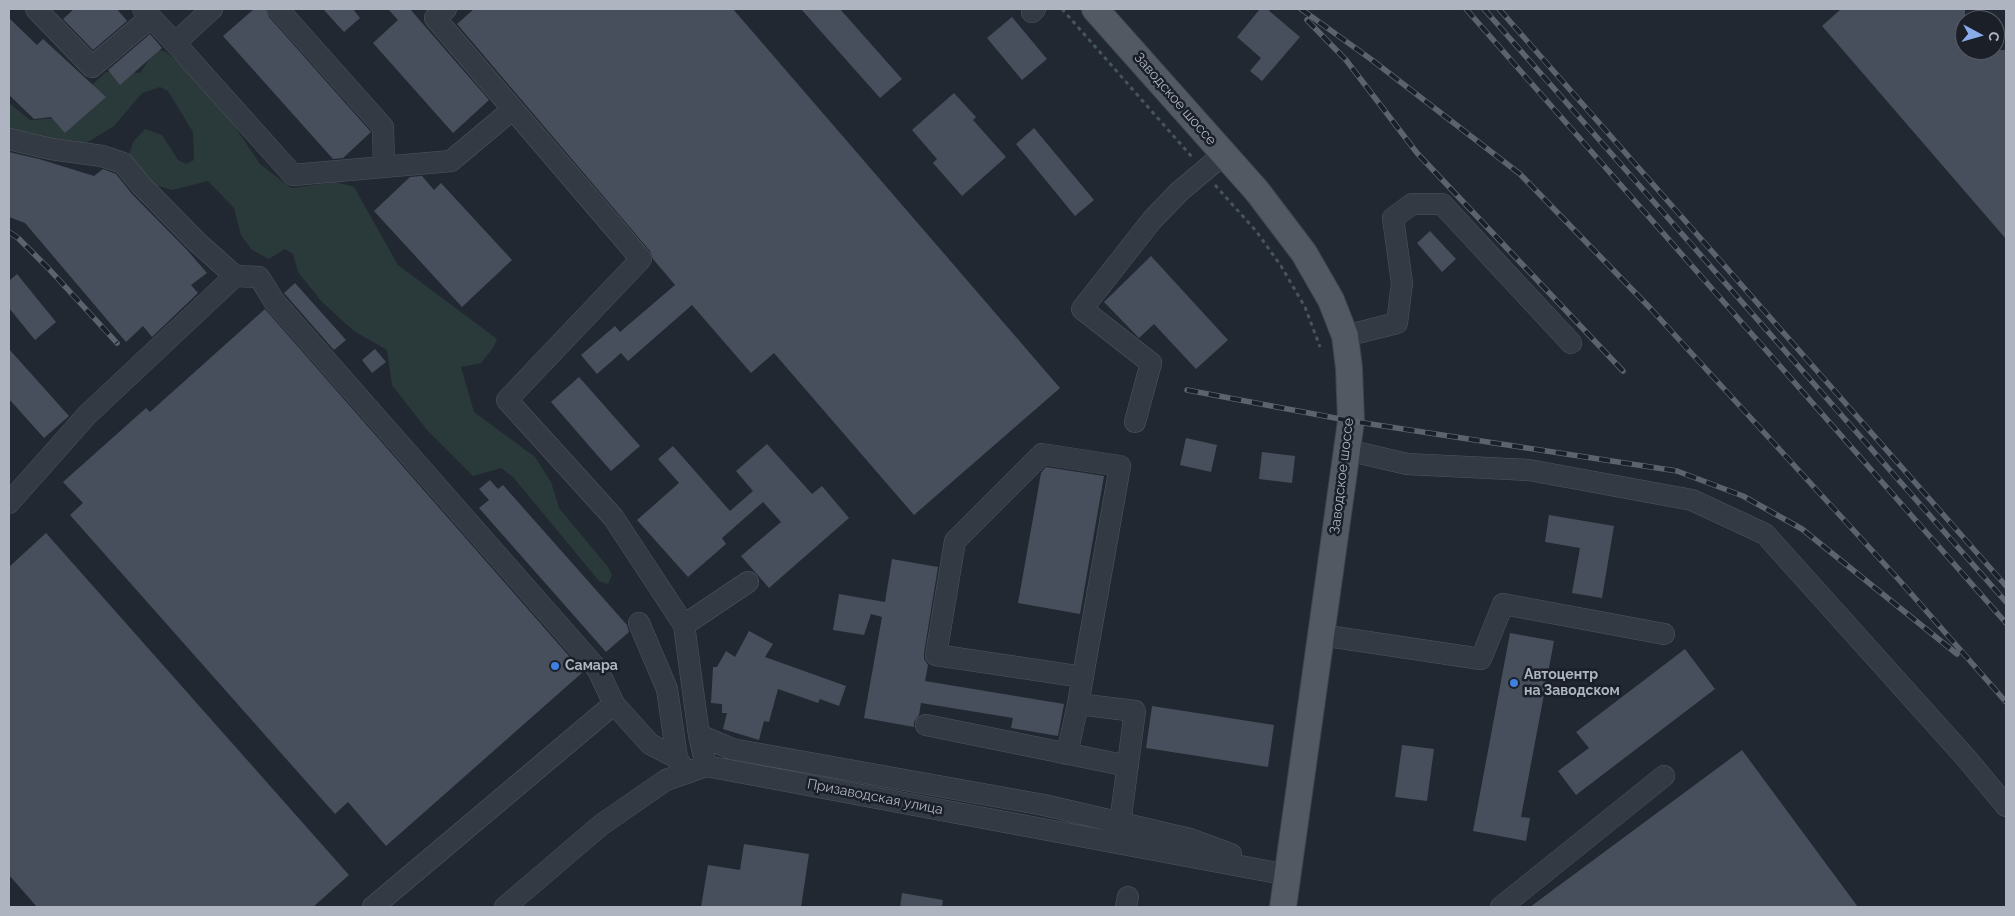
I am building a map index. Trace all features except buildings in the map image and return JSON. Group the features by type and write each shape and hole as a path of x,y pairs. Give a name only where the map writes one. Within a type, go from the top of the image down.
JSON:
{"main road":[{"name":"Заводское шоссе","path":"1095,9 1257,191 1304,253 1331,300 1344,336 1349,368 1351,421 1283,907"}],"street":[{"path":"36,9 92,67 147,13 293,175 451,161 514,109"},
{"path":"175,43 212,9"},
{"path":"278,9 383,127 384,167"},
{"path":"446,9 436,18 641,259 507,400 613,517 684,625 699,735 706,766"},
{"path":"9,139 51,149 102,156 123,163 141,185 197,242 235,276 259,277 274,301 598,670 614,704 650,744 681,765"},
{"path":"1135,422 1151,363 1082,309 1152,220 1180,192 1224,154"},
{"path":"1344,336 1397,323 1402,283 1393,218 1412,204 1442,204 1571,343"},
{"path":"9,503 87,415 235,276"},
{"path":"1347,450 1407,464 1529,470 1692,500 1765,534 1968,759 2006,806"},
{"path":"1067,754 1083,677 1120,466 1042,454 954,541 936,655 1083,677"},
{"path":"684,625 748,582"},
{"path":"1321,635 1480,659 1503,604 1664,634"},
{"path":"639,622 667,689 681,765"},
{"path":"373,907 614,704"},
{"path":"1078,704 1135,712 1120,823"},
{"path":"926,725 1128,766"},
{"path":"699,735 732,749 1044,805 1190,839 1288,875"},
{"name":"Призаводская улица","path":"505,907 602,824 666,780 681,765 706,766 1288,875"},
{"path":"1501,907 1664,776"}],"shaded area":[{"path":"157,49 166,52 211,91 260,164 291,188 336,182 354,187 398,265 497,339 493,348 481,363 461,367 474,412 535,457 551,482 559,508 608,567 612,575 608,584 599,581 513,477 501,468 473,476 427,430 392,385 387,350 354,331 322,302 298,272 293,254 285,249 269,259 252,250 241,235 234,208 208,181 172,190 144,182 128,159 133,142 145,129 162,135 178,160 186,164 194,160 193,132 168,91 160,87 142,93 114,126 80,147 9,138 9,103 30,120 57,118 106,72 140,73"}],"railway":[{"path":"1301,9 1372,60 1520,174 1651,309 1900,581 2006,702"},
{"path":"1466,9 2006,623"},
{"path":"1484,9 2006,602"},
{"path":"1499,9 2006,586"},
{"path":"1307,20 1346,60 1417,153 1623,371"},
{"path":"9,232 18,238 48,268 117,343"},
{"path":"1187,390 1351,421 1677,471 1743,496 1802,529 1957,654"}],"place":[{"name":"Самара","path":"555,666"},
{"name":"Автоцентр на Заводском","path":"1514,683"}]}
